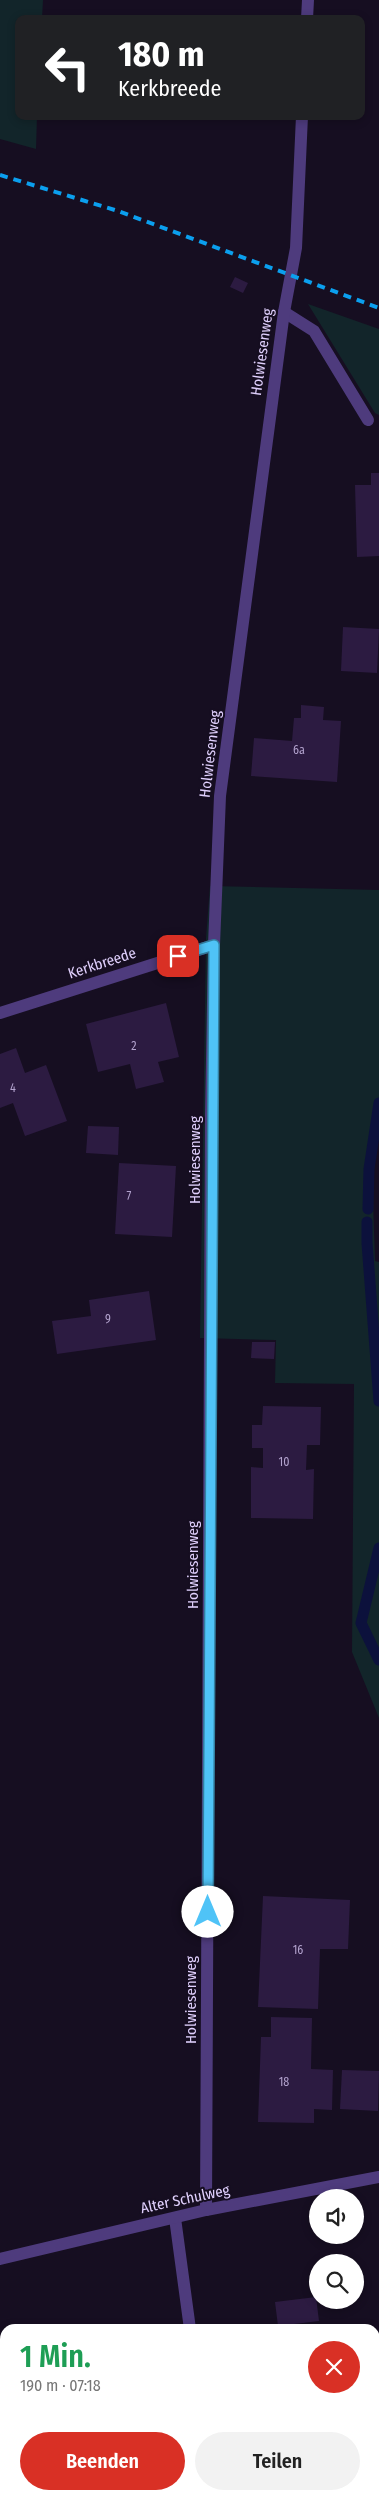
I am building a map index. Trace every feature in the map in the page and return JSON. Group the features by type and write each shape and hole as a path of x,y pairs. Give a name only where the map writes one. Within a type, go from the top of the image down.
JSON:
{"street":[{"path":"307,15 308,0"},
{"name":"Holwiesenweg","path":"206,2210 214,945 220,796 284,312 296,248 302,120"},
{"path":"284,312 314,331 368,420"},
{"name":"Kerkbreede","path":"0,1013 214,945"},
{"name":"Alter Schulweg","path":"0,2259 206,2210 379,2177"},
{"path":"175,2218 189,2324"}],"green space":[{"path":"0,0 43,0 42,15 15,15 15,120 37,120 36,149 0,139"},
{"path":"308,304 379,329 379,415 375,413"},
{"path":"210,886 379,890 379,1134 374,1165 373,1197 375,1261 379,1262 379,1718 352,1652 354,1384 275,1383 276,1340 200,1338 206,938"}],"building":[{"path":"235,277 248,283 243,293 230,287"},
{"path":"371,473 379,473 379,556 357,557 355,485 371,485"},
{"path":"343,627 379,629 377,673 341,671"},
{"path":"301,705 324,707 323,720 341,721 337,782 251,776 254,738 292,741 294,718 301,718"},
{"path":"166,1003 179,1057 158,1062 164,1082 136,1089 130,1064 98,1072 86,1024"},
{"path":"16,1048 25,1073 46,1065 67,1121 25,1136 13,1103 0,1108 0,1054"},
{"path":"88,1126 119,1127 118,1155 86,1153"},
{"path":"119,1163 176,1166 172,1237 115,1234"},
{"path":"149,1291 156,1340 57,1354 52,1321 91,1316 89,1300"},
{"path":"252,1342 275,1342 274,1359 251,1358"},
{"path":"263,1406 321,1407 320,1445 307,1445 306,1470 314,1469 313,1519 251,1518 251,1467 263,1468 263,1448 252,1448 252,1425 262,1425"},
{"path":"263,1896 350,1900 348,1949 320,1949 318,2009 258,2007"},
{"path":"271,2017 312,2018 311,2069 333,2070 332,2110 314,2109 314,2123 258,2122 261,2037 271,2037"},
{"path":"342,2070 379,2071 378,2111 340,2109"},
{"path":"309,2298 309,2309 318,2309 319,2321 278,2324 275,2302"}],"waterway":[{"path":"368,1209 369,1169 379,1103"},
{"path":"367,1222 379,1401"},
{"path":"379,1548 361,1623 379,1660"}],"railway":[{"path":"0,175 118,211 379,308"}],"route":[{"path":"178,956 214,945 211,1116 208,1912"}]}
